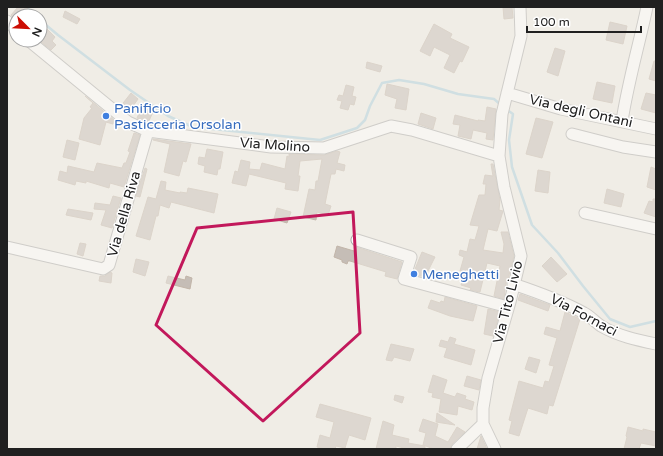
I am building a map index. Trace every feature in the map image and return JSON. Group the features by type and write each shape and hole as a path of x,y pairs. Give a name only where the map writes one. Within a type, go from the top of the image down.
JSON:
{"street":[{"name":"Via Tito Livio","path":"495,449 483,424 483,408 488,378 508,308 520,256 504,187 499,156 502,114 521,36 520,7"},
{"path":"622,121 626,95 647,7"},
{"name":"Via Molino","path":"38,48 128,122 148,131 271,147 324,148 390,126 412,130 499,156"},
{"name":"Via degli Ontani","path":"506,97 656,129"},
{"name":"Via della Riva","path":"7,248 103,269 110,265 148,131"},
{"path":"572,134 623,147 656,152"},
{"path":"585,213 656,229"},
{"path":"357,240 411,257 404,279 508,308"},
{"name":"Via Fornaci","path":"513,284 538,292 562,303 585,314 601,326 620,335 635,340 656,344"},
{"path":"457,449 483,424"}],"highlighted area":[{"path":"353,212 360,333 263,421 156,325 197,228"}],"building":[{"path":"18,7 29,7 28,8 17,8"},
{"path":"503,7 512,7 513,18 504,19"},
{"path":"65,11 80,19 77,24 63,17"},
{"path":"610,22 627,26 623,44 606,40"},
{"path":"434,24 452,34 450,38 469,47 462,62 460,61 454,73 444,68 450,55 434,47 430,56 420,51"},
{"path":"48,30 55,37 52,41 56,45 51,50 48,48"},
{"path":"555,48 565,51 558,76 547,72"},
{"path":"654,61 656,61 656,81 649,79"},
{"path":"367,62 382,66 380,72 366,68"},
{"path":"597,82 615,86 612,103 593,99"},
{"path":"387,84 409,89 406,110 395,108 397,99 385,95"},
{"path":"346,85 354,87 352,96 356,97 354,105 350,104 348,110 340,108 342,101 337,100 339,95 343,96"},
{"path":"131,93 138,99 128,113 120,107"},
{"path":"646,93 656,95 656,113 641,109"},
{"path":"85,96 114,120 113,124 106,122 100,145 79,139 84,118 92,108 90,107 93,103"},
{"path":"142,107 153,112 148,123 137,118"},
{"path":"487,107 496,109 493,140 486,139 487,133 473,130 471,139 458,136 460,125 453,124 455,115 478,121 485,121"},
{"path":"421,113 436,118 433,129 418,124"},
{"path":"536,118 553,122 542,158 526,154"},
{"path":"134,133 140,135 124,187 110,183 109,188 86,181 86,183 76,181 75,185 58,180 60,171 67,173 68,166 94,172 97,163 122,168 124,163 126,163 130,152 128,151"},
{"path":"153,139 191,144 186,162 183,161 179,176 164,172 170,144"},
{"path":"67,140 79,143 75,160 63,157"},
{"path":"207,149 223,152 220,169 218,169 217,175 204,172 205,166 198,164 199,157 205,158"},
{"path":"337,151 340,152 337,163 345,165 344,171 336,169 335,174 331,174 325,204 331,206 328,215 317,212 316,220 303,217 309,189 315,190 316,181 318,181 322,159 300,161 298,191 285,189 286,183 249,174 246,186 232,183 235,171 238,172 241,160 250,162 249,169 260,170 262,163 285,169 287,156 289,157 289,154 324,155"},
{"path":"491,164 493,164 500,200 499,210 503,211 497,231 488,229 483,250 503,253 504,244 501,232 508,232 514,256 506,282 504,299 494,296 500,266 487,263 480,292 470,290 471,288 461,285 465,272 460,271 464,257 459,255 460,250 467,252 470,239 475,240 479,226 470,225 479,195 485,195 486,184 483,184 485,175 493,176"},
{"path":"651,167 656,169 656,190 647,187"},
{"path":"145,168 147,169 140,197 136,196"},
{"path":"538,170 550,172 548,193 535,191"},
{"path":"161,181 166,182 165,190 187,193 188,188 218,194 214,213 171,202 169,208 160,205 150,240 136,236 148,197 156,199"},
{"path":"607,189 624,194 621,207 604,203"},
{"path":"113,196 121,198 112,228 101,225 106,210 94,209 95,203 110,205"},
{"path":"653,199 656,199 656,217 644,213 649,201 653,202"},
{"path":"277,208 291,212 287,223 274,219"},
{"path":"68,209 93,213 91,220 66,215"},
{"path":"80,243 86,244 83,256 77,254"},
{"path":"337,246 354,251 356,247 402,262 397,279 385,276 386,272 350,261 348,261 347,264 342,262 342,260 334,257"},
{"path":"422,252 435,257 425,277 413,274"},
{"path":"551,257 567,274 557,282 542,266"},
{"path":"136,259 149,262 145,276 133,272"},
{"path":"110,272 112,273 111,283 99,281 100,276 105,276"},
{"path":"168,276 185,280 186,276 192,278 190,289 166,283"},
{"path":"520,294 550,305 548,311 518,300"},
{"path":"445,297 477,306 473,321 450,316 428,308 431,300 440,303 441,301 444,302"},
{"path":"488,309 500,312 493,336 484,334"},
{"path":"565,312 580,319 553,406 549,405 547,414 528,408 519,436 509,433 512,421 509,420 519,381 543,388 545,381 549,382 554,366 549,365 557,338 544,334 546,327 560,331"},
{"path":"450,337 456,339 454,344 475,350 471,365 444,357 447,348 439,346 441,340 448,342"},
{"path":"391,344 414,349 410,361 394,357 392,361 386,360"},
{"path":"529,357 540,360 536,373 525,369"},
{"path":"433,375 447,380 443,393 455,397 457,393 466,396 465,399 474,402 472,410 458,406 457,415 439,412 441,399 432,397 433,393 428,392"},
{"path":"467,376 481,380 479,390 464,386"},
{"path":"395,395 404,397 402,403 394,400"},
{"path":"320,404 371,418 365,440 349,435 345,448 336,446 335,449 325,449 317,447 320,435 330,438 334,422 316,417"},
{"path":"437,413 455,425 436,422"},
{"path":"423,419 438,424 435,436 448,442 457,427 465,432 452,444 450,449 434,449 423,445 426,433 419,431"},
{"path":"383,421 394,425 392,435 409,439 408,443 425,446 425,449 408,449 396,446 396,449 376,449"},
{"path":"628,427 643,431 643,429 656,432 656,446 641,443 639,449 624,449"},
{"path":"481,436 487,449 477,449"}],"waterway":[{"path":"48,27 130,90 168,116 193,127 320,140 357,128 365,120 370,106 382,83 399,80 424,84 458,94 494,99 501,105"},
{"path":"506,109 513,114 509,140 512,167 532,225 558,253 610,319 630,327 656,321"}],"place":[{"name":"Panificio Pasticceria Orsolan","path":"106,116"},
{"name":"Meneghetti","path":"414,274"}]}
